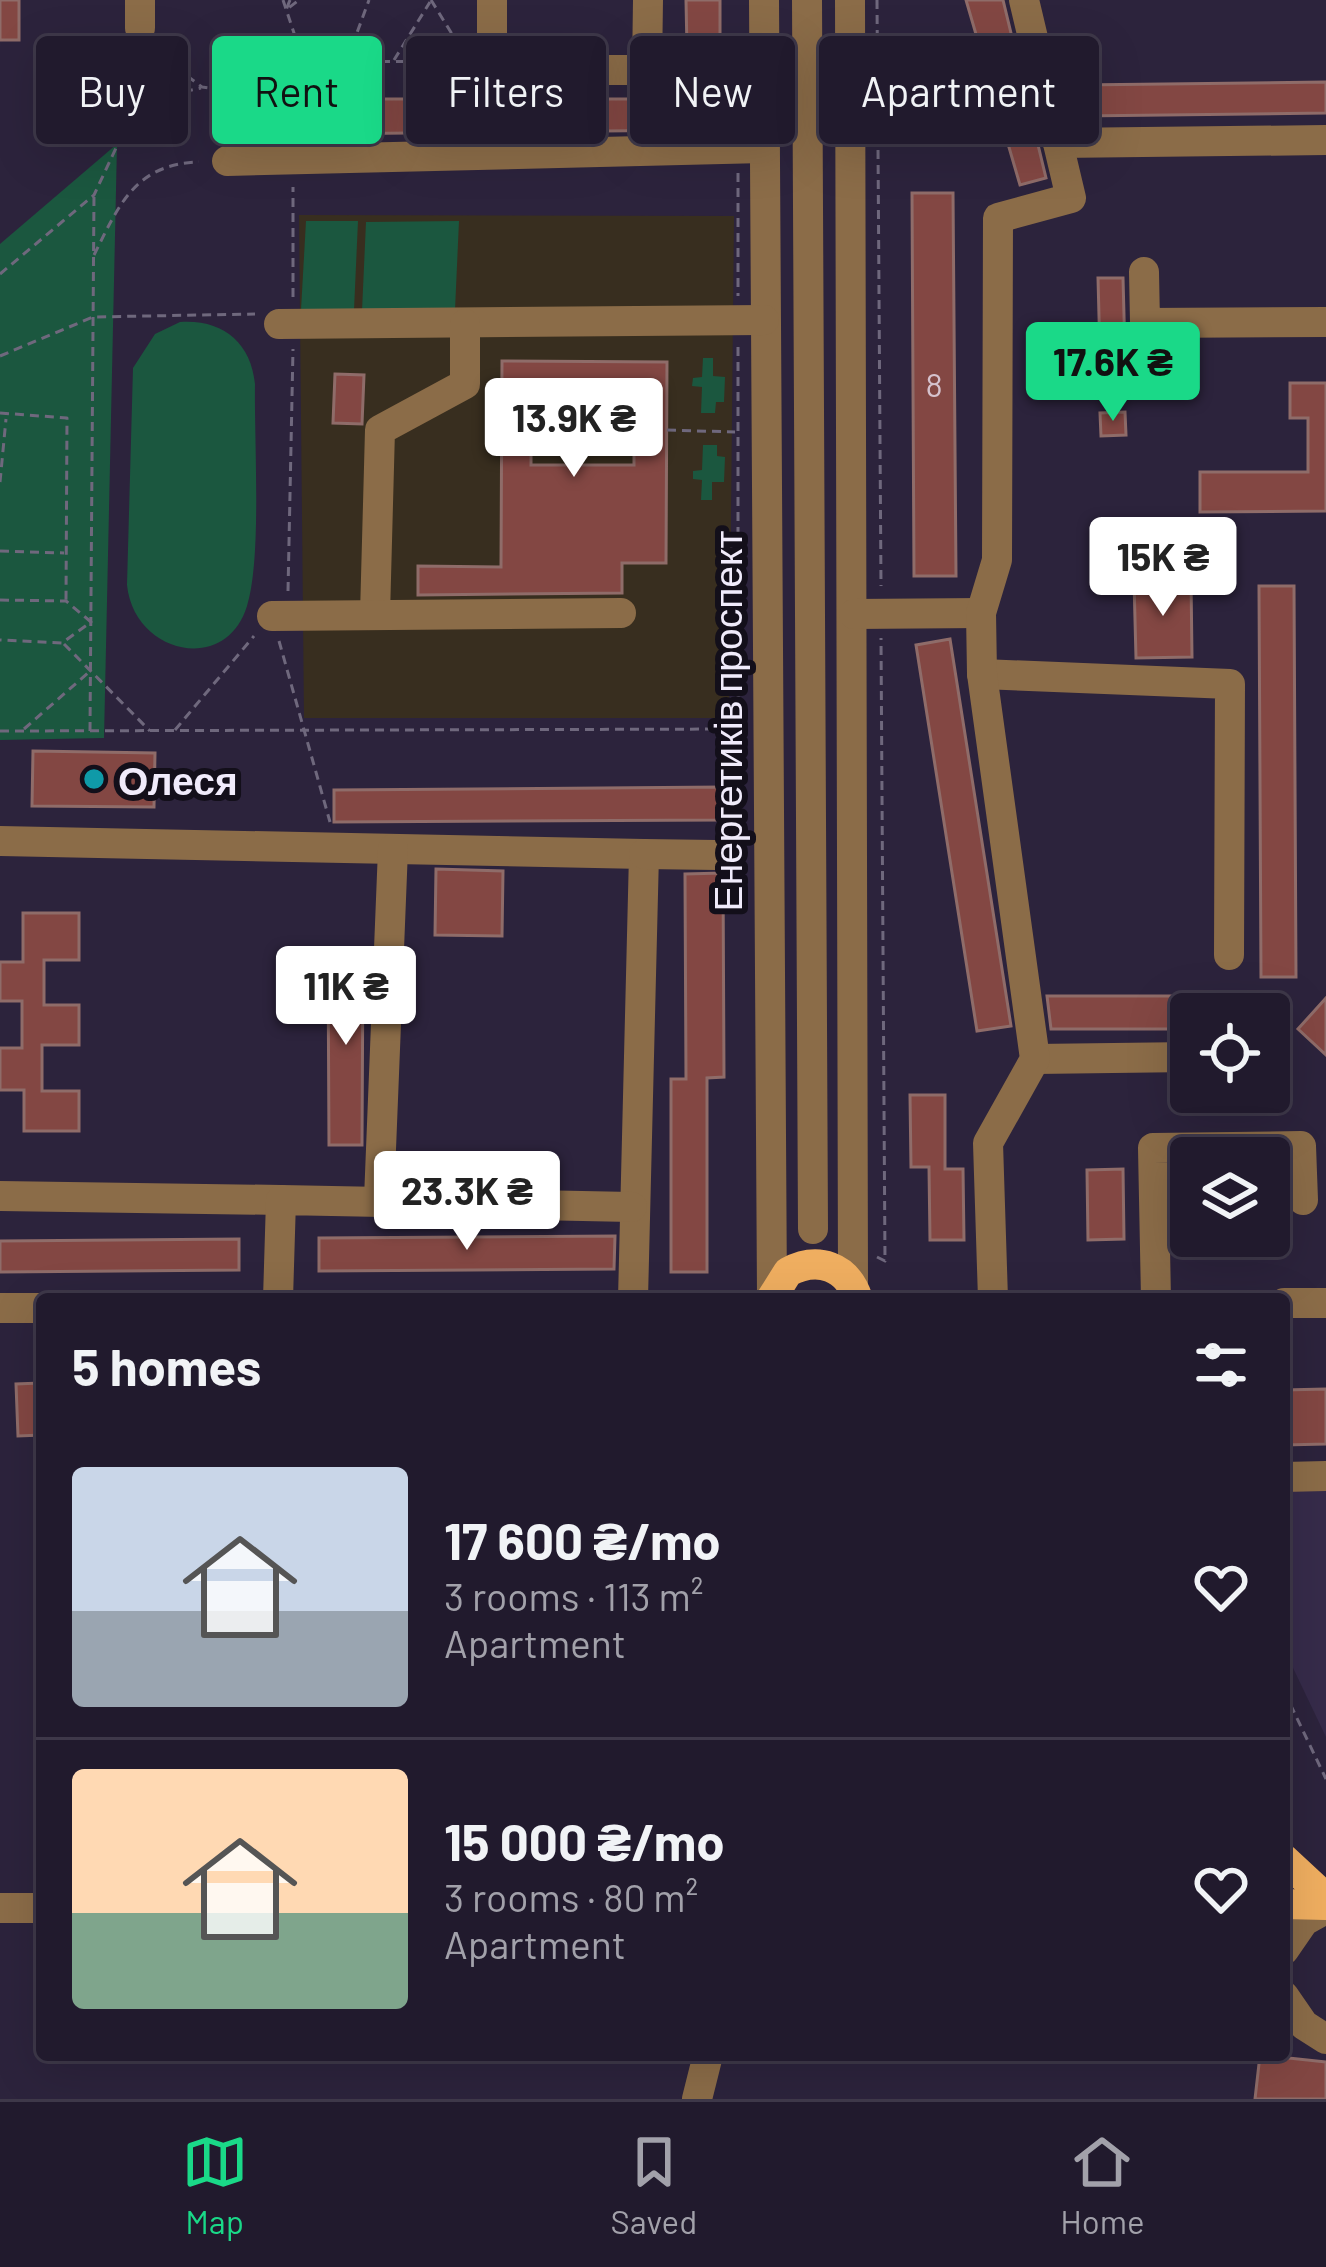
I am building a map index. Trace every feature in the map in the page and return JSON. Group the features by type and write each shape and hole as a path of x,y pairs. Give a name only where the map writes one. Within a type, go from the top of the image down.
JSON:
{"main road":[{"path":"773,1293 778,1283 801,1265 830,1266 855,1292"},
{"path":"1290,1865 1326,1904"},
{"path":"1290,1904 1326,1904"}],"street":[{"path":"492,0 492,70 630,70"},
{"path":"647,36 648,0"},
{"name":"Енергетиків проспект","path":"764,0 764,36"},
{"path":"807,0 813,1229"},
{"path":"850,0 855,1292"},
{"path":"1024,0 1033,36"},
{"path":"1099,143 1326,140"},
{"name":"Енергетиків проспект","path":"751,144 752,729 771,1293"},
{"path":"994,1293 988,1143 1035,1059 982,674 981,613 997,560 998,218 1071,198 1058,144"},
{"path":"226,161 750,148"},
{"path":"1144,272 1145,323 1326,322"},
{"path":"288,320 465,324 751,321"},
{"path":"375,615 380,430 465,384 465,324"},
{"path":"279,616 621,613"},
{"path":"854,614 981,613"},
{"path":"982,674 1230,684 1229,955"},
{"path":"0,841 716,855"},
{"path":"379,1199 393,849"},
{"path":"633,1293 644,854"},
{"path":"1035,1059 1170,1057"},
{"path":"1156,1293 1153,1148 1301,1146 1303,1200"},
{"path":"0,1196 632,1207"},
{"path":"278,1293 280,1200"},
{"path":"1290,1303 1326,1304"},
{"path":"0,1308 36,1308"},
{"path":"1290,1477 1326,1476"},
{"path":"1290,1938 1326,1904"},
{"path":"0,1908 36,1907"},
{"path":"1290,2005 1304,2025 1326,2039"},
{"path":"696,2099 699,2061"},
{"path":"696,2099 707,2061"}],"path":[{"path":"286,0 295,36"},
{"path":"286,10 299,0"},
{"path":"356,36 369,0"},
{"path":"382,62 393,62 469,62 431,0 393,62"},
{"path":"140,23 202,87"},
{"path":"188,90 212,88"},
{"path":"90,731 94,195 118,144"},
{"path":"93,257 126,192 172,163 226,161 226,144"},
{"path":"299,144 279,616 337,848"},
{"path":"0,731 752,729 737,432 751,321 750,148"},
{"path":"0,274 94,195"},
{"path":"0,356 93,317 288,320"},
{"path":"0,413 7,418 67,418 66,601"},
{"path":"0,482 7,418"},
{"path":"667,430 737,432"},
{"path":"0,551 66,553"},
{"path":"0,600 66,601 91,622"},
{"path":"174,731 279,616"},
{"path":"0,640 62,643 91,622"},
{"path":"62,643 150,731"},
{"path":"22,731 91,671"},
{"path":"1290,1704 1326,1779"}],"shaded area":[{"path":"299,215 734,216 729,718 304,718"},
{"path":"1290,1462 1326,1462 1326,1737 1290,1662"}],"green space":[{"path":"117,144 104,738 0,740 0,244"},
{"path":"306,221 358,221 354,310 301,310"},
{"path":"459,221 455,310 362,311 366,222"},
{"path":"180,322 209,325 232,336 248,356 255,384 252,585 236,628 220,642 202,648 163,640 146,627 133,609 127,585 133,368 155,334"},
{"path":"703,358 713,358 713,376 725,377 724,402 716,402 715,413 701,413 702,387 692,386 693,378 702,377"},
{"path":"703,445 717,445 717,456 725,457 724,482 712,482 712,500 701,500 702,480 693,479 693,471 702,470"}],"building":[{"path":"0,0 19,0 19,40 0,40"},
{"path":"686,0 720,0 720,36 687,36"},
{"path":"966,0 1003,0 1012,36 977,36"},
{"path":"1326,82 1326,113 1099,116 1099,85"},
{"path":"382,99 406,99 406,133 382,133"},
{"path":"606,99 630,99 630,131 606,131"},
{"path":"1008,144 1038,144 1046,178 1020,185"},
{"path":"912,193 953,193 956,576 914,576"},
{"path":"1098,278 1123,278 1125,353 1100,354"},
{"path":"502,361 667,362 666,563 622,563 622,593 418,595 418,566 501,567","holes":["531,400 634,400 634,465 531,465"]},
{"path":"335,374 364,375 362,424 333,423"},
{"path":"1290,383 1326,383 1326,511 1200,512 1200,472 1308,472 1308,418 1290,418"},
{"path":"1125,412 1126,435 1101,436 1100,413"},
{"path":"1191,580 1192,657 1136,658 1134,581"},
{"path":"1259,586 1294,586 1296,977 1261,977"},
{"path":"950,639 1011,1026 977,1031 916,645"},
{"name":"Олеся","path":"33,751 155,753 154,807 32,806"},
{"path":"723,787 723,820 334,822 334,790"},
{"path":"436,869 503,871 502,936 435,935"},
{"path":"723,873 724,1077 707,1078 707,1272 671,1272 671,1079 686,1079 685,874"},
{"path":"23,913 79,913 79,960 44,960 44,1005 79,1005 79,1045 42,1045 42,1091 79,1091 79,1131 24,1131 24,1090 0,1090 0,1048 22,1048 22,1001 0,1001 0,962 23,962"},
{"path":"328,952 363,952 362,1145 329,1145"},
{"path":"1047,996 1170,996 1170,1029 1051,1029"},
{"path":"1326,998 1326,1055 1298,1029"},
{"path":"910,1095 945,1095 945,1169 963,1169 964,1240 930,1240 929,1167 911,1167"},
{"path":"1123,1169 1124,1239 1088,1240 1087,1170"},
{"path":"615,1236 614,1269 319,1271 319,1238"},
{"path":"239,1239 239,1270 0,1272 0,1241"},
{"path":"36,1383 36,1435 18,1436 16,1384"},
{"path":"1326,1389 1326,1444 1290,1445 1290,1390"},
{"path":"1259,2061 1326,2062 1326,2099 1255,2099"}],"place":[{"name":"Олеся","path":"94,779"}]}
